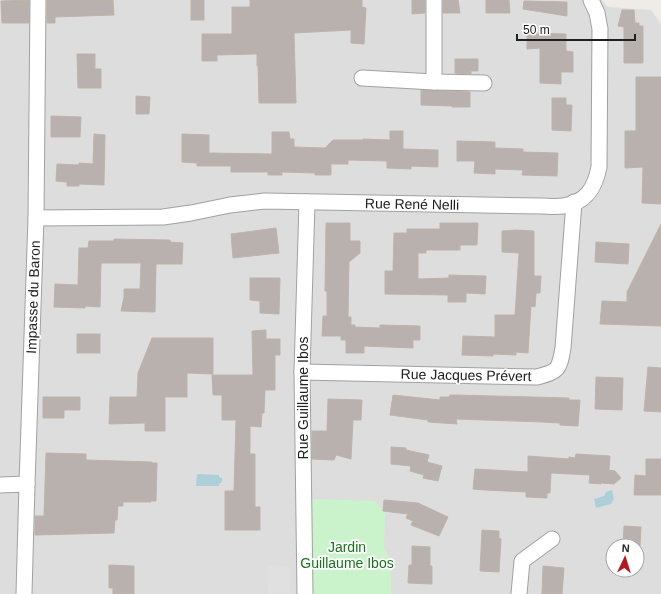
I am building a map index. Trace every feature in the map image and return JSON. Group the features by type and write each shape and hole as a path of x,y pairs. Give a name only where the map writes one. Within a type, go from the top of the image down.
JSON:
{"street":[{"name":"Impasse du Baron","path":"24,594 36,218 38,0"},
{"path":"434,0 434,82"},
{"name":"Rue René Nelli","path":"36,218 163,217 230,205 258,202 564,206 581,199 589,192 597,178 599,167 600,29 597,13 591,0"},
{"path":"362,78 484,83"},
{"name":"Rue Guillaume Ibos","path":"305,594 302,372 307,202"},
{"name":"Rue Jacques Prévert","path":"302,372 537,377 549,374 560,364 563,348 574,202"},
{"path":"0,485 27,484"},
{"path":"519,594 522,561 552,539"}],"shaded area":[{"path":"0,0 602,0 608,7 651,10 661,24 661,594 0,594"},
{"path":"269,566 291,567 290,594 268,594"}],"green space":[{"name":"Jardin Guillaume Ibos","path":"308,499 374,501 385,512 384,549 391,559 391,594 309,594"}],"water":[{"path":"197,474 219,475 219,477 222,478 222,481 219,486 196,486"},
{"path":"612,490 614,499 611,504 596,508 594,499 604,496 606,492"}],"building":[{"path":"29,0 29,23 2,23 1,1"},
{"path":"47,0 113,0 114,15 55,17 55,23 47,23"},
{"path":"191,0 204,0 204,20 191,20"},
{"path":"250,0 362,0 362,7 366,8 364,44 351,43 351,30 294,33 296,103 259,103 257,54 217,55 217,61 202,61 202,34 232,34 232,7 250,7"},
{"path":"412,0 425,0 425,13 412,14"},
{"path":"443,0 458,0 460,13 443,13"},
{"path":"486,0 509,0 510,13 486,13"},
{"path":"524,1 567,2 567,16 523,9"},
{"path":"622,10 634,10 635,23 639,23 639,26 643,26 643,63 624,63 624,27 618,26"},
{"path":"527,33 566,34 566,51 573,52 573,72 561,72 561,84 540,83 540,48 527,49"},
{"path":"77,54 95,54 95,69 101,69 101,88 78,88"},
{"path":"455,59 478,59 478,71 471,71 471,74 455,73"},
{"path":"636,77 661,77 661,204 642,203 643,167 625,168 625,131 636,131"},
{"path":"421,90 470,92 470,107 421,105"},
{"path":"136,96 150,97 149,114 136,114"},
{"path":"552,98 566,98 566,105 572,105 571,131 552,130"},
{"path":"51,116 81,117 80,137 51,137"},
{"path":"390,131 403,131 403,149 438,150 438,167 411,166 411,169 387,168 387,161 348,160 348,164 331,164 331,175 282,172 282,175 268,175 268,172 231,172 231,166 197,166 197,163 182,162 182,134 209,135 209,153 272,154 272,132 289,132 290,139 294,139 294,147 325,148 333,140 390,140"},
{"path":"94,134 105,135 104,185 79,184 79,186 67,186 67,182 56,181 57,164 93,164"},
{"path":"457,141 495,142 495,148 523,149 523,152 558,153 557,176 522,175 523,170 495,169 495,174 474,173 475,161 457,161"},
{"path":"326,223 350,223 350,241 360,241 360,253 349,262 348,317 351,317 351,325 355,325 355,327 380,328 380,325 420,326 420,340 413,340 413,348 364,346 364,353 346,353 346,340 341,340 341,336 322,336 323,316 327,316 327,291 325,291"},
{"path":"440,223 478,223 477,245 460,245 460,250 426,250 426,253 418,253 418,279 449,278 449,275 486,276 485,294 466,293 466,302 448,302 448,295 385,294 385,271 393,271 394,233 407,233 407,229 440,229"},
{"path":"661,224 661,326 600,324 602,301 627,302 627,292"},
{"path":"276,228 279,253 233,258 231,234"},
{"path":"502,231 534,231 534,276 541,276 540,293 536,293 535,307 531,306 528,353 516,352 516,355 493,354 493,356 462,355 463,336 495,337 495,315 515,315 519,253 502,252"},
{"path":"114,239 170,240 170,242 183,243 182,264 156,264 155,312 121,311 124,289 140,289 141,263 101,263 100,307 54,307 55,284 78,285 79,248 88,248 89,241 114,241"},
{"path":"596,242 629,244 628,264 595,262"},
{"path":"250,278 280,278 279,314 260,313 260,301 250,300"},
{"path":"266,330 266,339 280,339 280,355 275,355 275,390 265,390 264,413 262,413 261,427 250,426 250,454 255,454 255,507 260,507 260,530 225,530 225,491 234,491 236,420 222,420 222,395 213,395 212,375 253,375 252,331"},
{"path":"77,334 100,334 100,353 77,353"},
{"path":"152,338 213,338 213,374 187,373 187,397 165,397 165,431 145,431 145,423 109,424 110,397 137,397 138,373"},
{"path":"648,367 661,368 661,412 644,411"},
{"path":"596,377 623,378 622,410 595,409"},
{"path":"393,395 440,400 440,397 449,397 450,395 569,398 569,400 580,400 578,426 560,425 560,423 456,419 457,424 428,422 428,420 390,415"},
{"path":"43,397 80,397 80,410 64,410 64,418 43,418"},
{"path":"328,399 362,400 361,420 353,420 351,459 336,455 334,460 312,459 312,431 327,431"},
{"path":"391,447 406,448 406,450 429,455 427,462 442,466 438,481 423,478 424,475 410,471 411,466 391,464"},
{"path":"46,453 86,454 86,460 157,463 156,501 123,502 123,506 118,506 114,533 35,535 35,516 44,516"},
{"path":"576,454 610,456 609,470 615,471 621,478 614,484 601,484 589,483 590,475 551,473 550,493 547,493 547,498 526,497 526,492 473,489 475,469 528,472 528,456 569,459 569,457 575,458"},
{"path":"646,459 661,459 661,495 634,495 635,475 646,476"},
{"path":"384,500 418,503 448,517 439,536 411,525 413,521 406,518 408,514 383,511"},
{"path":"624,526 641,527 640,538 623,538"},
{"path":"482,530 499,531 499,538 501,539 499,572 480,571"},
{"path":"412,546 430,547 432,584 408,583 409,565 412,565"},
{"path":"109,565 134,566 134,594 113,594 113,588 109,588"},
{"path":"543,566 564,568 562,594 542,594"}]}
